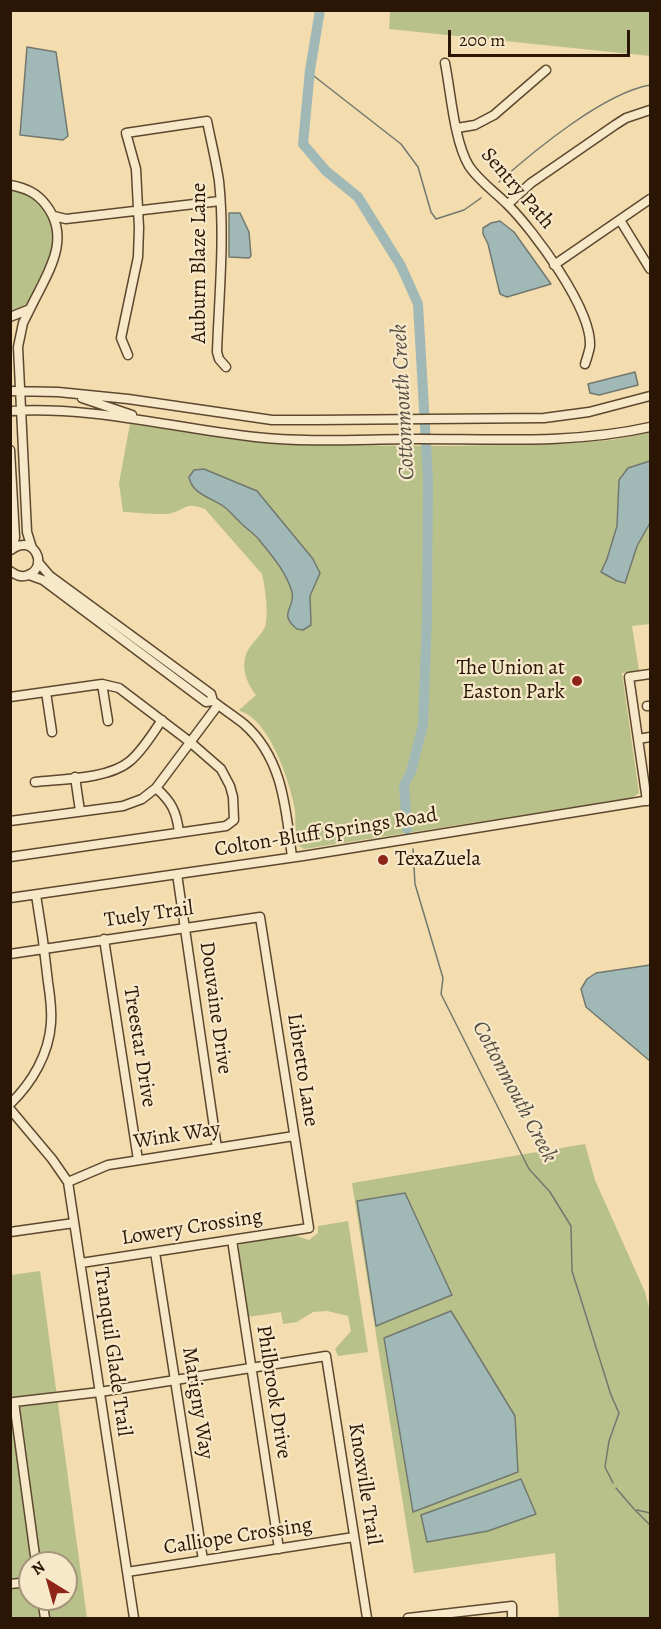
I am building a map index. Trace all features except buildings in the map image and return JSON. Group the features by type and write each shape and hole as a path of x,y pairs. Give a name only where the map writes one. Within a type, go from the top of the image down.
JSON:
{"street":[{"name":"Sentry Path","path":"445,63 462,151 468,164 476,175 528,226 583,313 590,345 585,364"},
{"path":"457,128 475,125 494,116 546,70"},
{"path":"508,204 531,183 615,125 626,118 651,110"},
{"name":"Auburn Blaze Lane","path":"139,211 135,169 126,133 207,121 216,162 220,201 217,352 219,359 226,367"},
{"path":"10,185 33,192 42,200 54,216 59,240 55,257 23,323 18,347 27,535 32,548 37,553 38,562 29,575"},
{"path":"554,265 651,199"},
{"path":"54,216 66,219 220,201"},
{"path":"128,355 121,338 138,257 139,211"},
{"path":"58,227 66,219"},
{"path":"620,220 651,269"},
{"path":"10,317 30,309"},
{"path":"10,391 58,392 128,399 272,420 544,417 589,412 651,396"},
{"path":"58,392 171,425"},
{"path":"10,411 87,413 281,439 574,438 622,433 651,427"},
{"path":"10,450 15,537 12,549"},
{"path":"12,549 21,545 32,548"},
{"path":"38,562 50,576 211,694 215,703"},
{"path":"11,571 19,576 29,575 43,580 206,702 215,703 243,723 252,733 275,770 284,798 292,857"},
{"path":"649,801 629,677 651,674"},
{"path":"102,684 108,721"},
{"path":"10,697 102,684 119,688 190,742 216,765 226,777 233,797 235,815 232,822 226,826 10,857"},
{"path":"46,692 52,732"},
{"path":"10,821 132,804 147,796 156,788 190,742 215,703"},
{"path":"35,782 110,771 128,763 162,720"},
{"path":"638,739 651,736"},
{"path":"75,777 80,812"},
{"path":"156,788 172,803 177,816 179,833"},
{"name":"Colton-Bluff Springs Road","path":"10,898 649,801"},
{"name":"Douvaine Drive","path":"177,874 218,1148"},
{"path":"10,1104 37,1071 47,1045 51,1024 51,1004 36,895"},
{"name":"Tuely Trail","path":"10,954 260,917"},
{"name":"Libretto Lane","path":"260,917 309,1228"},
{"name":"Treestar Drive","path":"105,939 138,1160"},
{"name":"Tranquil Glade Trail","path":"10,1109 68,1182 134,1618"},
{"name":"Wink Way","path":"68,1182 108,1165 294,1136"},
{"path":"10,1232 74,1223"},
{"name":"Lowery Crossing","path":"81,1263 309,1228"},
{"name":"Philbrook Drive","path":"232,1240 279,1549"},
{"name":"Marigny Way","path":"155,1252 203,1560"},
{"name":"Knoxville Trail","path":"251,1368 326,1356 368,1618"},
{"path":"34,1551 14,1402 100,1392 251,1368"},
{"name":"Calliope Crossing","path":"127,1572 354,1537"},
{"path":"408,1618 512,1606 512,1618"}],"green space":[{"path":"390,11 650,11 650,56 389,29"},
{"path":"11,187 41,204 51,217 56,239 36,293 24,308 11,314"},
{"path":"130,424 252,442 295,445 557,444 612,440 650,432 650,624 632,626 639,670 622,673 639,793 632,798 304,849 299,846 296,837 293,798 278,757 256,721 239,710 256,695 249,685 244,662 248,650 265,627 267,615 262,574 205,509 187,506 168,514 123,512 119,483"},
{"path":"585,1144 595,1180 645,1292 650,1312 650,1618 559,1618 555,1553 414,1573 352,1183"},
{"path":"348,1221 368,1352 338,1356 335,1349 351,1331 348,1316 327,1311 313,1312 297,1322 283,1324 281,1312 248,1317 237,1251 240,1244 294,1235 309,1240 318,1233 318,1226"},
{"path":"40,1271 78,1551 18,1551 18,1611 78,1611 78,1552 87,1618 11,1618 11,1275"}],"water":[{"path":"27,47 56,52 68,136 63,140 20,135"},
{"path":"229,213 240,213 249,232 251,256 249,258 229,257"},
{"path":"500,221 514,232 551,284 507,297 500,294 483,228"},
{"path":"635,372 638,385 599,395 590,393 588,384"},
{"path":"650,461 650,523 637,546 625,583 601,572 617,526 619,480 628,468"},
{"path":"204,469 257,491 313,559 320,573 310,596 311,625 303,630 297,629 288,619 288,610 293,598 292,592 279,565 258,539 226,508 202,494 191,483 189,477 194,470"},
{"path":"650,965 650,1061 586,1007 581,989 587,979 596,973"},
{"path":"405,1193 452,1295 376,1326 357,1201"},
{"path":"451,1311 515,1416 518,1472 413,1512 384,1338"},
{"path":"521,1479 536,1514 488,1531 427,1542 421,1515"}],"waterway":[{"name":"Cottonmouth Creek","path":"320,10 310,70 303,144 326,171 358,197 401,266 418,304 428,479 427,619 423,725 411,772 404,785 407,829"},
{"path":"310,73 401,144 418,167 431,212 436,219 464,210 481,198"},
{"path":"499,182 571,124 612,99 650,85"},
{"name":"Cottonmouth Creek","path":"413,849 415,884 443,978 441,994 529,1169 550,1192 571,1226 572,1271 611,1395 619,1413 609,1441 605,1467 613,1483"},
{"name":"Cottonmouth Creek","path":"616,1488 650,1525"},
{"path":"637,1510 650,1513"}],"place":[{"name":"The Union at Easton Park","path":"577,681"},
{"name":"TexaZuela","path":"383,860"}]}
